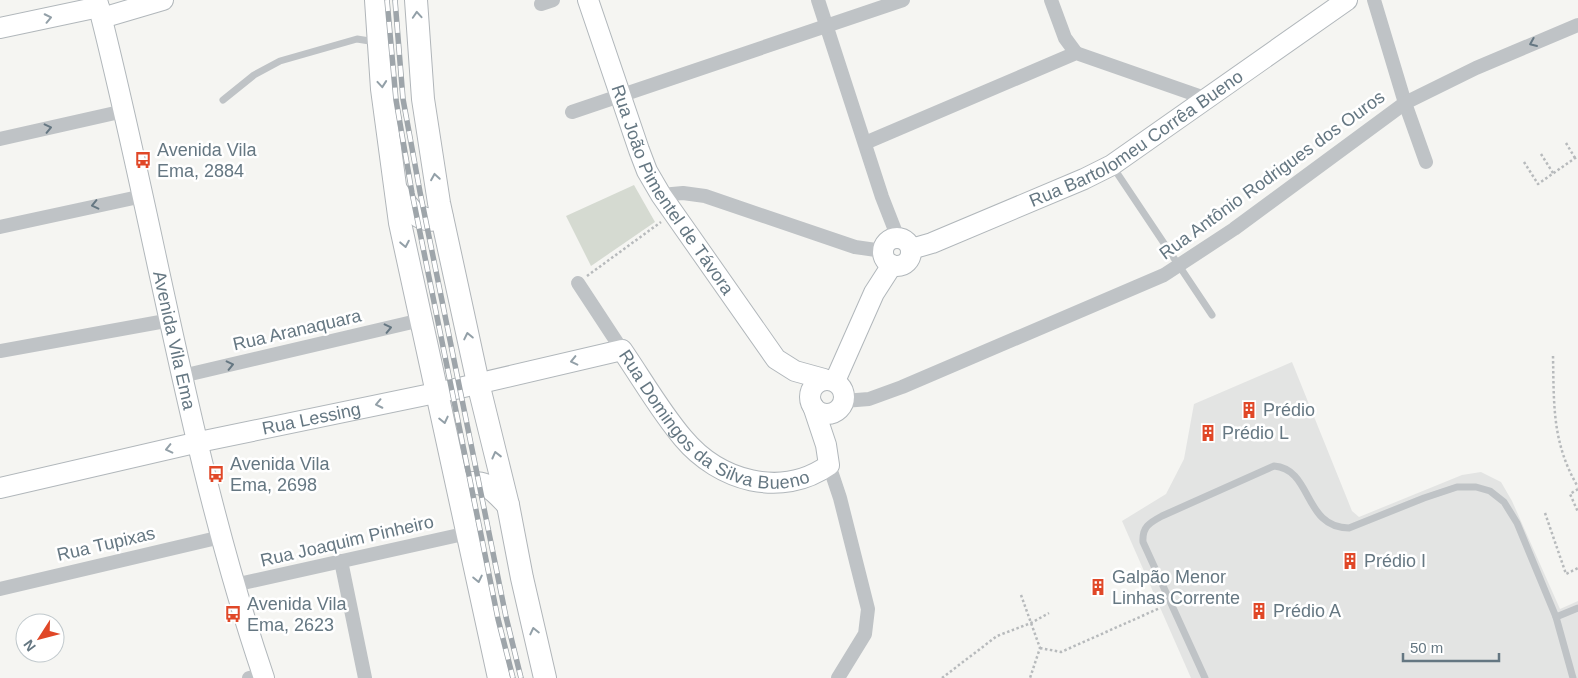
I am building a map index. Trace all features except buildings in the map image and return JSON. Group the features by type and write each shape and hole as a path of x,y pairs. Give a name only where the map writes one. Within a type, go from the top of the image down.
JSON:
{"main road":[{"path":"376,0 378,42 395,188 421,320 499,678"},
{"path":"416,0 422,100 442,218 478,383 508,505 522,578 545,678"},
{"path":"395,188 418,218 433,221 442,218"},
{"path":"458,485 475,481 493,490 508,505"}],"street":[{"path":"0,28 100,8 163,0"},
{"name":"Rua João Pimentel de Távora","path":"588,0 647,171 661,196 769,350 781,364 789,381 812,403"},
{"path":"661,196 683,193 704,196 887,258 900,266 908,261 904,243 882,197 818,0"},
{"path":"572,112 903,0"},
{"path":"1051,0 1065,38 1076,53 1205,98"},
{"name":"Rua Bartolomeu Corrêa Bueno","path":"904,243 932,244 1084,179 1112,165 1347,0"},
{"path":"1374,0 1405,102 1426,162"},
{"name":"Avenida Vila Ema","path":"100,8 182,376 221,537 259,677"},
{"name":"Rua Antônio Rodrigues dos Ouros","path":"841,406 869,399 902,387 1128,292 1180,266 1234,229 1405,102 1476,68 1578,25"},
{"path":"865,143 1076,53"},
{"path":"0,139 124,111"},
{"path":"0,227 143,196"},
{"path":"838,678 865,634 868,610 840,498 812,403 812,390 830,380 874,293 887,258"},
{"name":"Rua Domingos da Silva Bueno","path":"578,283 683,438 702,457 722,470 753,482 775,484 810,477 827,455"},
{"path":"0,351 171,320"},
{"name":"Rua Aranaquara","path":"182,376 421,320"},
{"name":"Rua Lessing","path":"0,488 199,442 438,392 622,350"},
{"name":"Rua João Pimentel de Távora","path":"781,364 805,375 830,380"},
{"path":"827,455 844,389 830,380"},
{"path":"812,403 816,410 827,414 841,406"},
{"name":"Rua Joaquim Pinheiro","path":"234,585 468,533"},
{"name":"Rua Tupixas","path":"0,589 221,537"},
{"path":"341,562 365,678"}],"lane":[{"path":"223,100 254,74 280,61 357,40 378,42"},
{"path":"1112,165 1212,314"},
{"path":"1205,678 1143,542 1142,532 1149,523 1162,516 1274,466 1291,472 1301,484 1316,513 1326,523 1336,528 1356,526 1424,498 1457,487 1476,487 1490,491 1504,502 1517,523 1556,618 1573,678"},
{"path":"1556,618 1578,608"}],"path":[{"path":"1524,162 1538,184 1577,157 1566,143"},
{"path":"1541,154 1553,173"},
{"path":"578,283 673,213"},
{"path":"1553,356 1554,423 1561,452 1578,488 1570,494 1578,512"},
{"path":"1545,513 1566,574 1578,568"},
{"path":"1021,595 1040,648 1030,678"},
{"path":"1040,648 1061,652 1160,608"},
{"path":"942,678 997,636 1031,623 1049,613"}],"shaded area":[{"path":"634,185 655,222 591,266 566,216"},
{"path":"1292,362 1352,511 1359,517 1462,475 1481,472 1501,482 1512,501 1560,609 1578,601 1578,678 1191,678 1122,521 1166,494 1184,459 1194,404"}],"railway":[{"path":"387,0 396,100 412,193 498,619 513,678"},
{"path":"395,0 403,99 420,192 506,617 521,678"}],"place":[{"name":"Avenida Vila Ema, 2884","path":"143,160"},
{"name":"Prédio","path":"1249,410"},
{"name":"Prédio L","path":"1208,433"},
{"name":"Avenida Vila Ema, 2698","path":"216,474"},
{"name":"Prédio I","path":"1350,561"},
{"name":"Galpão Menor Linhas Corrente","path":"1098,587"},
{"name":"Prédio A","path":"1259,611"},
{"name":"Avenida Vila Ema, 2623","path":"233,614"}]}
